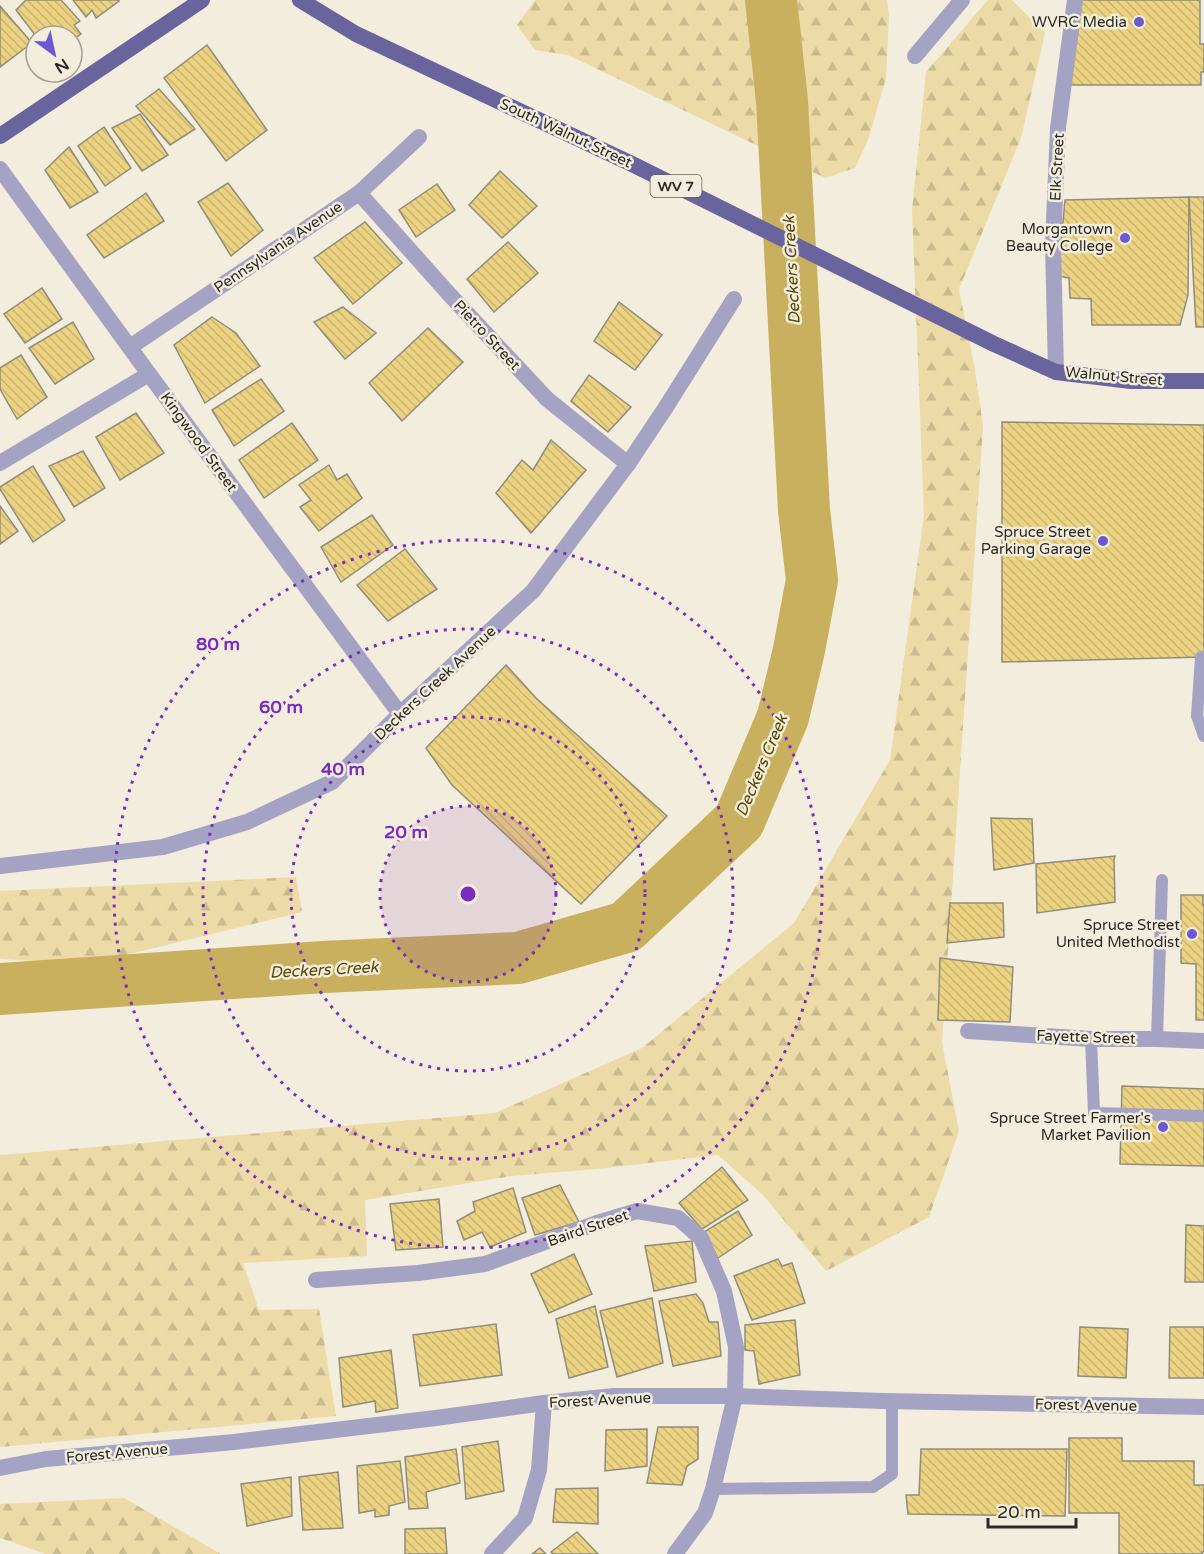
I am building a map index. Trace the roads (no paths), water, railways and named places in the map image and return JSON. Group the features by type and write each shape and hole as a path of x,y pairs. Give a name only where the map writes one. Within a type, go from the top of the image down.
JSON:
{"main road":[{"path":"0,136 202,0"},
{"name":"South Walnut Street","path":"300,0 356,34 632,164 994,345"},
{"name":"Walnut Street","path":"994,345 1056,372 1131,381 1204,381"}],"street":[{"path":"915,56 962,0"},
{"name":"Elk Street","path":"1056,372 1053,244 1058,128 1075,0"},
{"name":"Pennsylvania Avenue","path":"130,347 359,194 419,137"},
{"name":"Kingwood Street","path":"0,170 400,714"},
{"name":"Pietro Street","path":"359,194 548,399 628,464"},
{"name":"Deckers Creek Avenue","path":"0,866 163,847 247,822 332,782 400,714 532,591 628,464 734,299"},
{"path":"0,463 149,374"},
{"name":"Fayette Street","path":"968,1031 1091,1039 1204,1041"},
{"name":"Baird Street","path":"316,1280 418,1273 485,1264 637,1211 678,1218 701,1238 724,1291 736,1347 735,1396 713,1489 705,1513 675,1554"},
{"name":"Forest Avenue","path":"0,1467 46,1459 234,1442 614,1396 735,1396 1204,1407"},
{"path":"492,1554 525,1518 539,1470 544,1403"}],"lane":[{"path":"1201,657 1197,716 1204,735"},
{"path":"1157,1039 1162,880"},
{"path":"1091,1039 1094,1113 1204,1116"},
{"path":"713,1489 873,1487 892,1474 892,1401"}],"waterway":[{"name":"Deckers Creek","path":"0,989 323,967 518,958 626,927 739,821 783,717 812,580 804,510 782,101 771,0"}],"place":[{"name":"WVRC Media","path":"1139,22"},
{"name":"Morgantown Beauty College","path":"1125,238"},
{"name":"Spruce Street Parking Garage","path":"1103,541"},
{"name":"Spruce Street United Methodist","path":"1192,934"},
{"name":"Spruce Street Farmer's Market Pavilion","path":"1163,1127"}]}
